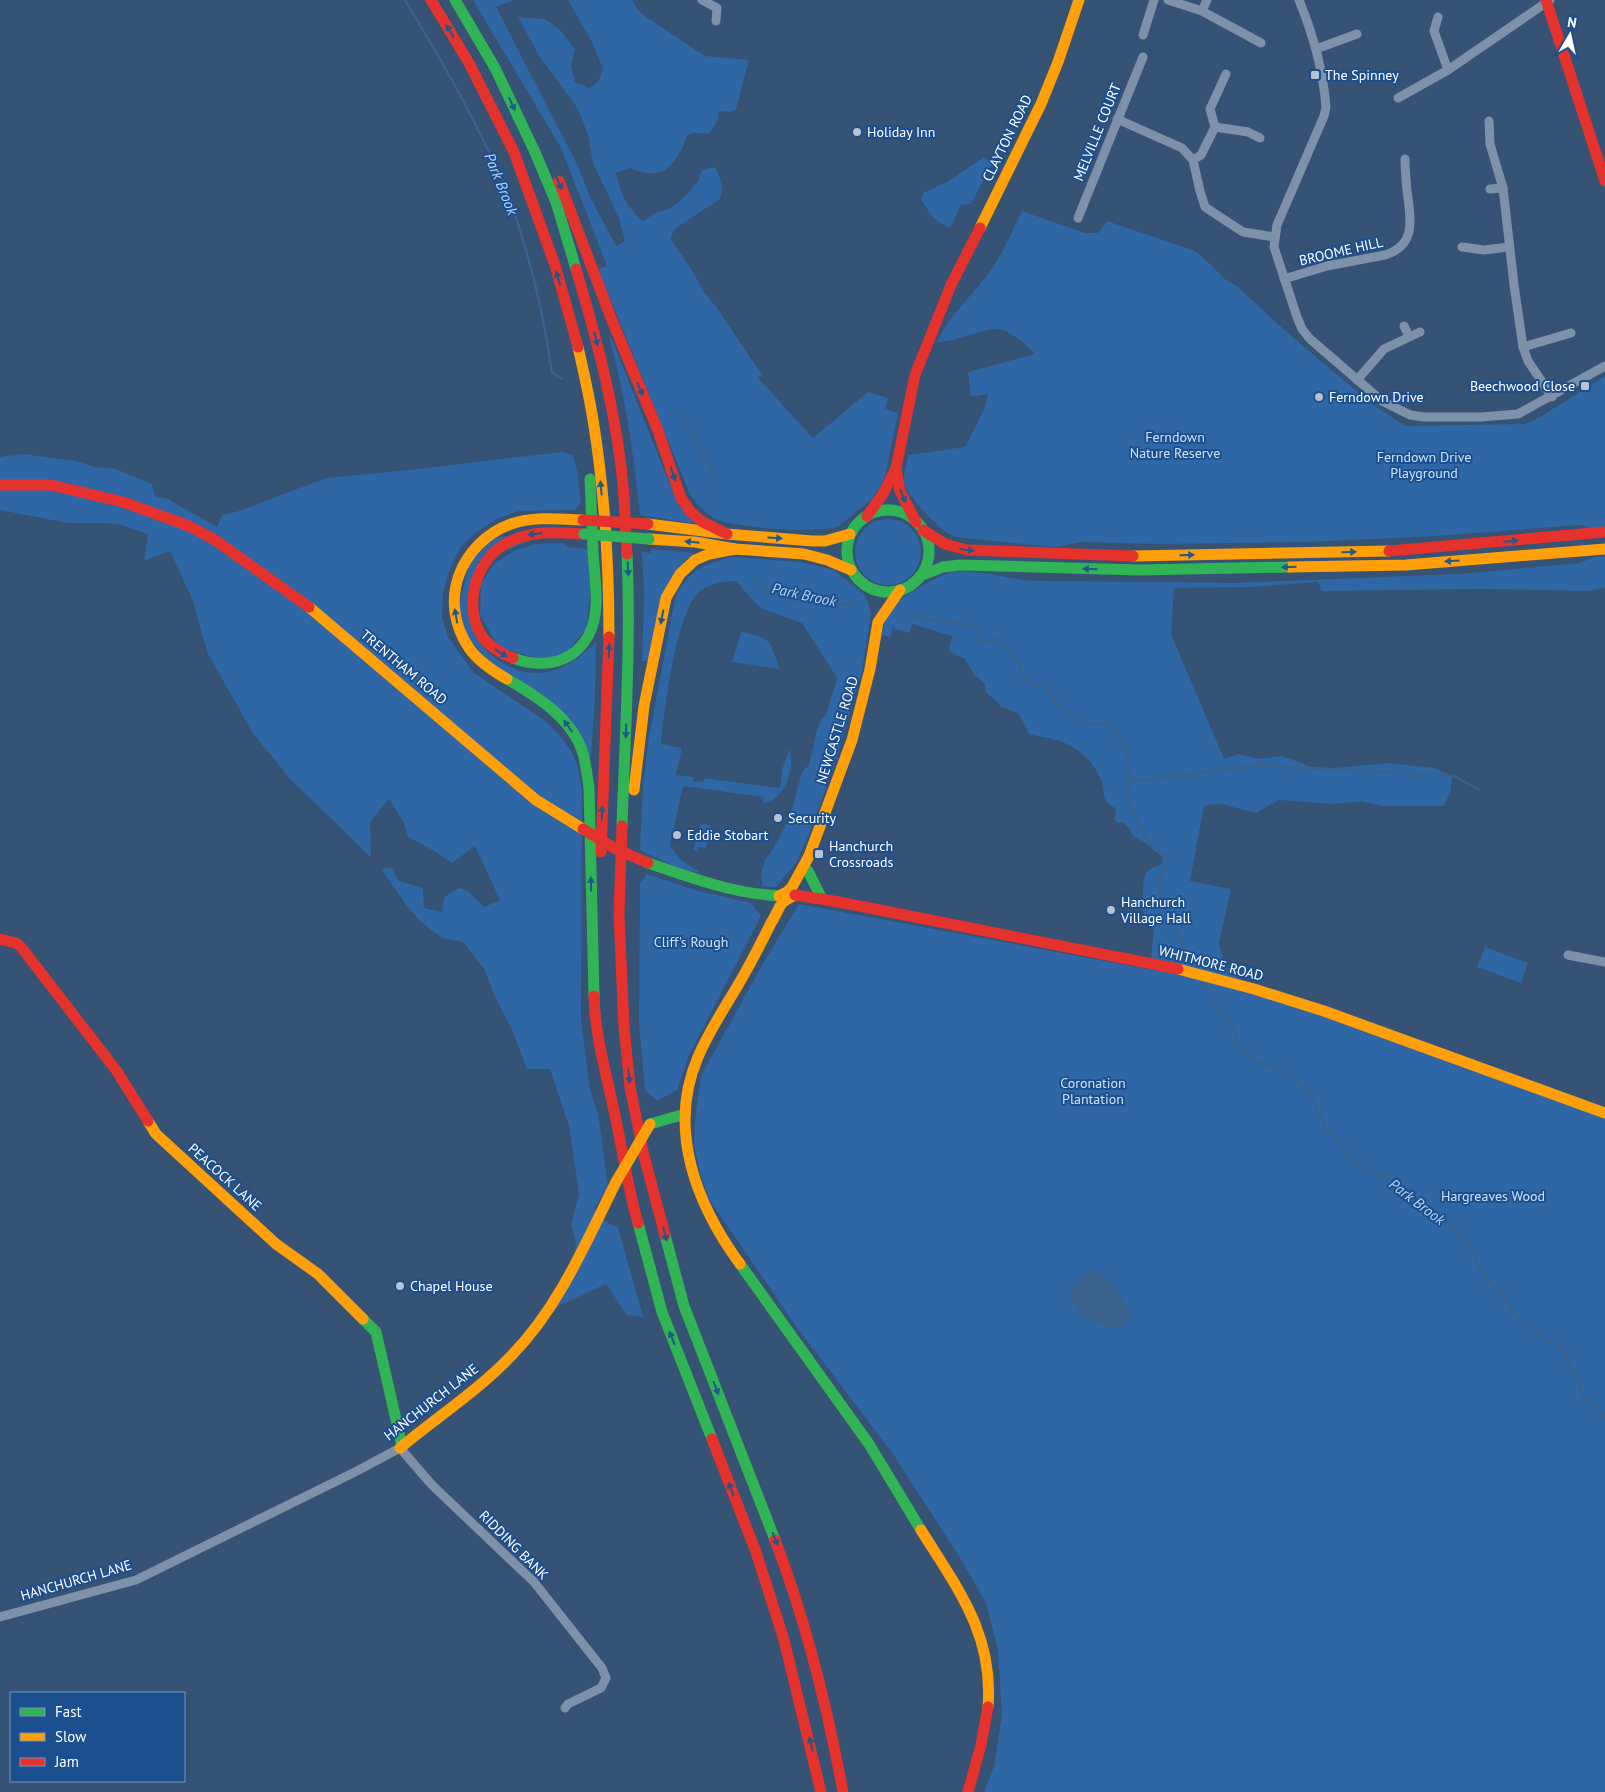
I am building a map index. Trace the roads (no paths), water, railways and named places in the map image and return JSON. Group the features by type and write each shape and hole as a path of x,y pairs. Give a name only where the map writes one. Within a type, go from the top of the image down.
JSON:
{"main road":[{"path":"431,0 468,63 514,152 555,265 578,348 594,426 602,492 609,585 608,694 601,838 600,980 604,1043 613,1106 630,1198 662,1312 756,1552 784,1640 821,1792"},
{"path":"455,0 495,68 534,150 556,202 596,336 614,422 624,495 628,583 628,692 619,915 624,1027 630,1087 644,1156 684,1306 776,1542 803,1619 838,1758 843,1792"},
{"path":"464,0 504,66 540,137 572,213 612,323 657,428 681,498 690,511 702,521 727,534"},
{"name":"CLAYTON ROAD","path":"896,468 916,375 951,285 1041,104 1058,62 1079,0"},
{"path":"1547,0 1605,182"},
{"path":"468,63 526,208 558,310 576,384 591,491 596,597 594,619 589,637 580,648 568,657 545,665 514,660 492,647 477,629 473,608 475,583 480,570 487,560 504,545 527,535 557,532 584,534 649,539 695,542 810,555 851,570"},
{"path":"896,468 900,491 926,538 929,554 920,576 911,585 900,590 883,592 867,587 858,580 851,570 846,556 850,534 857,524 867,516 883,494 896,468"},
{"name":"TRENTHAM ROAD","path":"0,485 51,485 123,502 188,526 215,540 307,605 536,800 614,848 648,863 732,892 749,895 795,895"},
{"path":"867,516 889,510 904,514 945,544 967,550 1138,556 1407,550 1605,532"},
{"path":"613,1106 600,1055 594,1008 589,787 583,753 575,737 552,707 482,662 469,648 459,630 455,613 454,594 457,575 465,558 478,542 494,531 511,524 529,520 583,520 648,524 727,534 812,541 850,534"},
{"path":"624,1027 633,801 644,706 666,598 673,584 690,564 701,557 735,548"},
{"path":"920,576 943,567 960,565 1139,570 1396,565 1605,549"},
{"name":"NEWCASTLE ROAD","path":"867,587 874,604 878,622"},
{"name":"NEWCASTLE ROAD","path":"758,950 759,932 802,855 813,843 844,766 870,669 878,622 900,590"},
{"name":"NEWCASTLE ROAD","path":"813,843 814,858 808,871 795,895 783,902 698,1058 686,1097 684,1114 688,1159 696,1185 715,1229 870,1444 968,1607 982,1637 988,1665 988,1692 984,1731 968,1792"},
{"path":"808,871 822,899"},
{"name":"WHITMORE ROAD","path":"795,895 1185,970 1254,989 1342,1018 1605,1112"},
{"name":"PEACOCK LANE","path":"0,939 16,944 27,954 116,1070 156,1134 276,1244 318,1274 376,1332 401,1447"},
{"name":"HANCHURCH LANE","path":"401,1447 504,1363 525,1341 544,1315 575,1263 616,1182 650,1124 684,1114"}],"street":[{"path":"702,0 720,4 716,21"},
{"path":"1143,34 1154,0"},
{"path":"1168,0 1202,11 1261,43"},
{"path":"1202,11 1207,0"},
{"path":"1299,0 1316,49 1325,98 1324,116 1277,225 1274,247 1297,317 1302,329 1310,339 1382,401 1410,415 1424,417 1481,417 1518,414 1552,397 1605,366"},
{"path":"1398,98 1448,70 1547,0"},
{"path":"1438,17 1434,32 1448,70"},
{"path":"1316,49 1357,34"},
{"name":"MELVILLE COURT","path":"1078,218 1143,57"},
{"path":"1193,160 1201,155 1215,127 1210,109 1226,74"},
{"path":"1117,119 1182,148 1193,160 1205,207 1242,232 1274,237"},
{"path":"1489,120 1490,144 1503,188 1509,248 1523,347 1528,361 1552,397"},
{"path":"1215,127 1248,132 1260,138"},
{"name":"BROOME HILL","path":"1284,279 1327,266 1385,256 1401,246 1407,239 1411,227 1405,159"},
{"path":"1490,189 1503,188"},
{"path":"1462,247 1484,250 1509,248"},
{"path":"1404,326 1409,336"},
{"path":"1357,380 1384,349 1420,332"},
{"path":"1523,347 1570,333"},
{"path":"1568,955 1605,962"},
{"name":"HANCHURCH LANE","path":"0,1617 136,1580 357,1471 401,1447"},
{"name":"RIDDING BANK","path":"401,1447 432,1485 534,1582 602,1668 606,1678 604,1685 568,1704 565,1708"}],"waterway":[{"name":"Park Brook","path":"405,0 456,88 504,183 533,277 552,373 562,379"},
{"name":"Park Brook","path":"674,408 678,409 717,480"},
{"name":"Park Brook","path":"755,579 768,590 855,606"},
{"name":"Park Brook","path":"912,617 966,624 974,627 982,641 998,639 1019,664 1026,680 1030,684 1044,686 1055,702 1081,723 1109,725 1123,740 1128,758 1128,803 1151,846 1169,858 1160,881 1159,898"},
{"path":"1129,782 1260,765 1454,776 1479,790"},
{"name":"Park Brook","path":"1163,904 1163,909 1174,924 1191,964"},
{"name":"Park Brook","path":"1199,979 1231,1024 1238,1044 1253,1060 1280,1069 1292,1076 1308,1091 1328,1131 1354,1160 1371,1173 1394,1180 1405,1188 1429,1213 1448,1223 1461,1234 1473,1253 1480,1270 1488,1281 1500,1290 1515,1315 1548,1341 1558,1344 1585,1399 1601,1410 1605,1417"}],"place":[{"name":"The Spinney","path":"1315,75"},
{"name":"Holiday Inn","path":"857,132"},
{"name":"Beechwood Close","path":"1585,386"},
{"name":"Ferndown Drive","path":"1319,397"},
{"name":"Security","path":"778,818"},
{"name":"Eddie Stobart","path":"677,835"},
{"name":"Hanchurch Crossroads","path":"819,854"},
{"name":"Hanchurch Village Hall","path":"1111,910"},
{"name":"Chapel House","path":"400,1286"}],"park label":[{"name":"Ferndown Nature Reserve","path":"1175,446"},
{"name":"Ferndown Drive Playground","path":"1424,466"},
{"name":"Cliff's Rough","path":"691,942"},
{"name":"Coronation Plantation","path":"1093,1092"},
{"name":"Hargreaves Wood","path":"1493,1196"}]}
